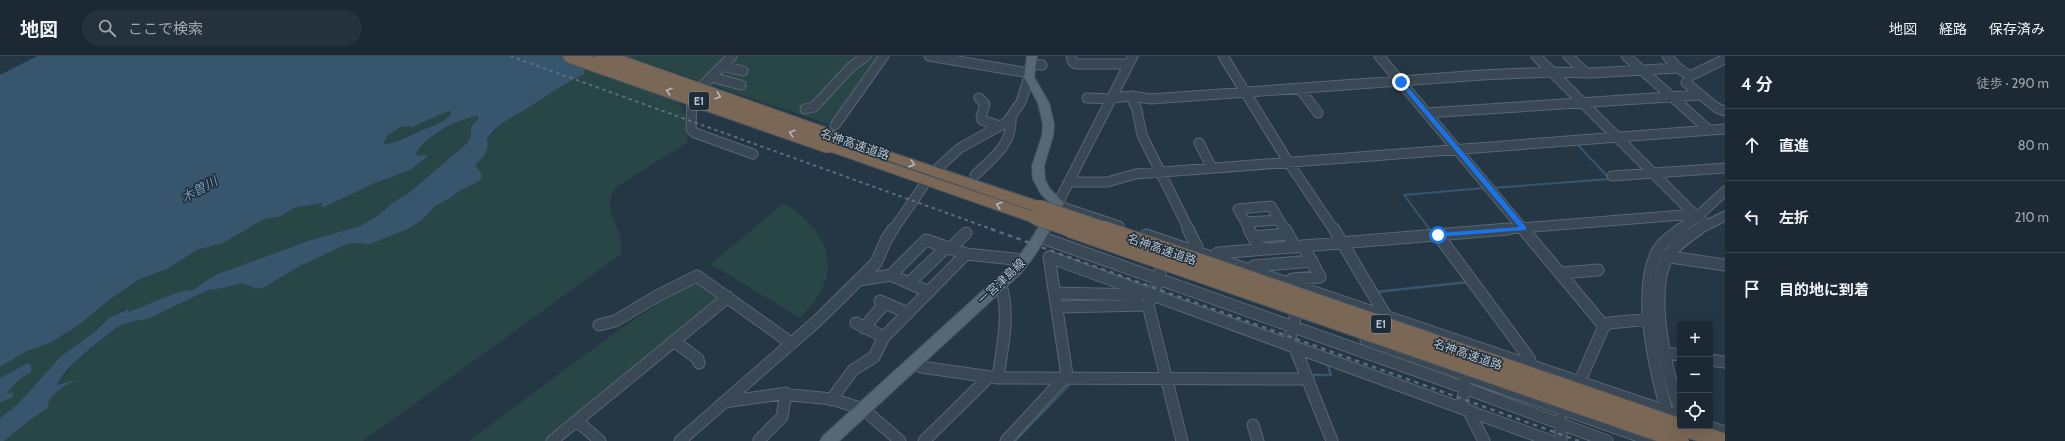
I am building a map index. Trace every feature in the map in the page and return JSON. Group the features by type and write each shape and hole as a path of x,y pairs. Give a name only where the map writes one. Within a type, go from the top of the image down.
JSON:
{"highway":[{"name":"名神高速道路","path":"570,56 833,136"},
{"name":"名神高速道路","path":"602,56 833,136 1040,223 1681,441"},
{"name":"名神高速道路","path":"1040,223 1722,441"}],"main road":[{"path":"1032,67 1048,119 1048,133 1038,162 1036,174 1040,183 1058,203"},
{"name":"一宮津島線","path":"828,441 1024,260 1040,223 1058,203"}],"street":[{"path":"732,56 692,96 691,129 695,133 753,154"},
{"path":"805,109 814,107 851,67 866,56"},
{"path":"833,136 884,56"},
{"path":"929,56 997,65 1032,67 1021,102 1015,108 1011,117 1010,136 1005,145 975,176"},
{"path":"1071,56 1072,61 1076,64 1131,60"},
{"path":"1223,56 1289,162 1343,243 1386,316"},
{"path":"1378,56 1455,149 1524,228 1604,326"},
{"path":"1536,56 1619,137 1653,173 1707,224"},
{"path":"1626,56 1709,130"},
{"path":"1667,56 1678,68 1690,76"},
{"path":"1571,57 1582,69"},
{"path":"1725,59 1690,76 1686,83 1717,108 1725,111"},
{"path":"943,66 951,60"},
{"path":"1131,60 1058,203 1065,208 1677,415"},
{"path":"722,66 743,71"},
{"path":"1087,98 1131,96 1151,99 1582,69 1642,70 1678,68"},
{"path":"710,77 741,85"},
{"path":"1300,89 1318,113"},
{"path":"1426,113 1700,95"},
{"path":"1131,96 1137,110 1142,135 1197,247 1197,252"},
{"path":"979,98 985,104 981,117 982,120 993,125 1000,126"},
{"path":"939,167 960,148 1000,126 1011,117"},
{"path":"1070,182 1107,182 1136,174 1159,172 1725,129"},
{"path":"1199,144 1212,168"},
{"path":"1612,176 1725,168"},
{"path":"680,441 791,343 876,263 886,240 924,185"},
{"path":"1667,412 1660,391 1653,350 1650,319 1650,269 1656,253 1668,239 1725,191"},
{"path":"1260,250 1238,209 1272,206 1287,234 1312,261 1320,277 1292,279 1289,283"},
{"path":"1213,258 1218,253 1696,215"},
{"path":"1677,401 1668,375 1665,353 1659,285 1662,269 1668,257 1688,237 1707,224 1725,216"},
{"path":"1245,222 1279,220"},
{"path":"1040,223 1058,244 1464,388 1607,441"},
{"path":"1040,223 1653,441"},
{"path":"909,283 966,232"},
{"path":"1253,237 1287,234"},
{"path":"1438,235 1529,358 1532,366"},
{"path":"890,275 926,240 966,254 1024,260"},
{"path":"1006,441 1067,375 1049,257 1058,244"},
{"path":"1656,253 1668,257 1725,265"},
{"path":"832,400 853,370 874,357 884,337 966,254"},
{"path":"1049,257 1148,298"},
{"path":"1250,270 1254,266 1312,261"},
{"path":"1161,267 1159,279 1148,298 1182,441"},
{"path":"1561,273 1598,270"},
{"path":"859,280 890,275 929,292"},
{"path":"599,325 615,321 659,295 697,276 791,343"},
{"path":"924,441 994,377 1005,307 1003,288 1000,283"},
{"path":"1303,288 1293,327 1292,346 1308,379 1332,441"},
{"path":"1055,292 1138,295 1148,298 1292,346 1551,441"},
{"path":"552,441 728,297"},
{"path":"1057,307 1148,298"},
{"path":"884,337 860,325 882,302 908,313"},
{"path":"1579,382 1604,326 1609,323 1650,319"},
{"path":"674,341 698,359 699,363"},
{"path":"1468,344 1464,388 1465,409 1484,441"},
{"path":"1653,350 1677,355"},
{"path":"1713,360 1725,362"},
{"path":"914,362 921,367 994,377 1308,379"},
{"path":"1552,373 1554,406 1562,424 1561,441"},
{"path":"724,402 737,402 770,394 786,393 832,400 862,409 900,441"},
{"path":"762,441 759,440 769,428 782,417 786,393"},
{"path":"577,421 600,441"},
{"path":"1253,425 1258,441"},
{"path":"1713,428 1725,432"}],"green space":[{"path":"626,56 878,56 828,124"},
{"path":"585,67 639,82 667,94 677,101 683,109 687,121 687,143 616,187 611,196 610,205 611,213 620,237 620,255 363,441 4,441 30,420 48,408 49,400 57,391 68,385 63,383 56,385 76,361 123,324 150,318 208,290 224,288 242,282 257,289 265,287 298,267 347,244 410,228 422,220 435,206 467,187 480,171 475,165 486,154 488,147 487,139 507,119 527,108"},
{"path":"449,111 451,112 451,115 438,124 415,132 399,140 383,144 388,135 399,128 404,126 412,127"},
{"path":"476,116 479,118 471,127 472,133 470,140 410,192 392,203 379,215 360,226 311,240 215,275 193,290 181,291 128,312 128,309 125,309 101,324 93,333 61,356 17,405 0,418 0,403 13,397 11,393 6,393 20,379 28,375 22,366 0,378 0,367 27,351 52,342 80,324 109,300 140,279 167,269 197,250 223,243 264,219 279,217 294,208 322,203 321,207 324,207 375,183 410,170 421,156 416,155 419,149 432,136 451,125"},
{"path":"784,203 803,217 812,226 819,236 827,258 828,270 823,287 800,318 711,264"},
{"path":"704,283 725,297 548,441 469,441 620,329 684,287"}],"water":[{"name":"木曽川","path":"37,56 634,56 585,67 584,74 561,86 500,125 487,139 488,147 486,154 475,165 482,174 480,181 461,190 449,199 435,206 422,220 410,228 370,244 347,244 298,267 265,287 257,289 242,283 224,288 208,290 150,318 123,324 116,328 68,369 57,385 75,380 53,395 48,403 48,408 30,420 4,441 0,441 0,418 17,405 61,356 93,333 109,318 128,309 128,312 181,291 193,290 215,275 311,240 360,226 379,215 392,203 410,192 467,143 471,137 471,127 479,118 476,116 459,121 427,140 416,153 418,156 427,155 427,157 410,170 375,183 324,207 321,207 322,203 294,208 279,217 264,219 223,243 197,250 167,269 140,279 109,300 80,324 52,342 27,351 0,367 0,75","holes":["449,111 451,112 451,115 447,119 438,124 392,143 383,144 388,135 399,128 404,126 412,127"]},
{"path":"26,364 31,364 31,372 20,379 6,393 13,393 13,397 0,403 0,378"}],"waterway":[{"path":"1492,188 1610,179 1576,143"},
{"path":"1430,230 1404,195 1485,188"},
{"path":"1429,229 1432,233"},
{"path":"1376,292 1468,282"},
{"path":"1310,375 1331,375 1327,363"},
{"path":"1015,441 1072,382"}],"railway":[{"path":"510,56 994,230"},
{"path":"991,229 1579,441"}],"route":[{"path":"1401,82 1455,149 1524,228 1438,235"}]}
